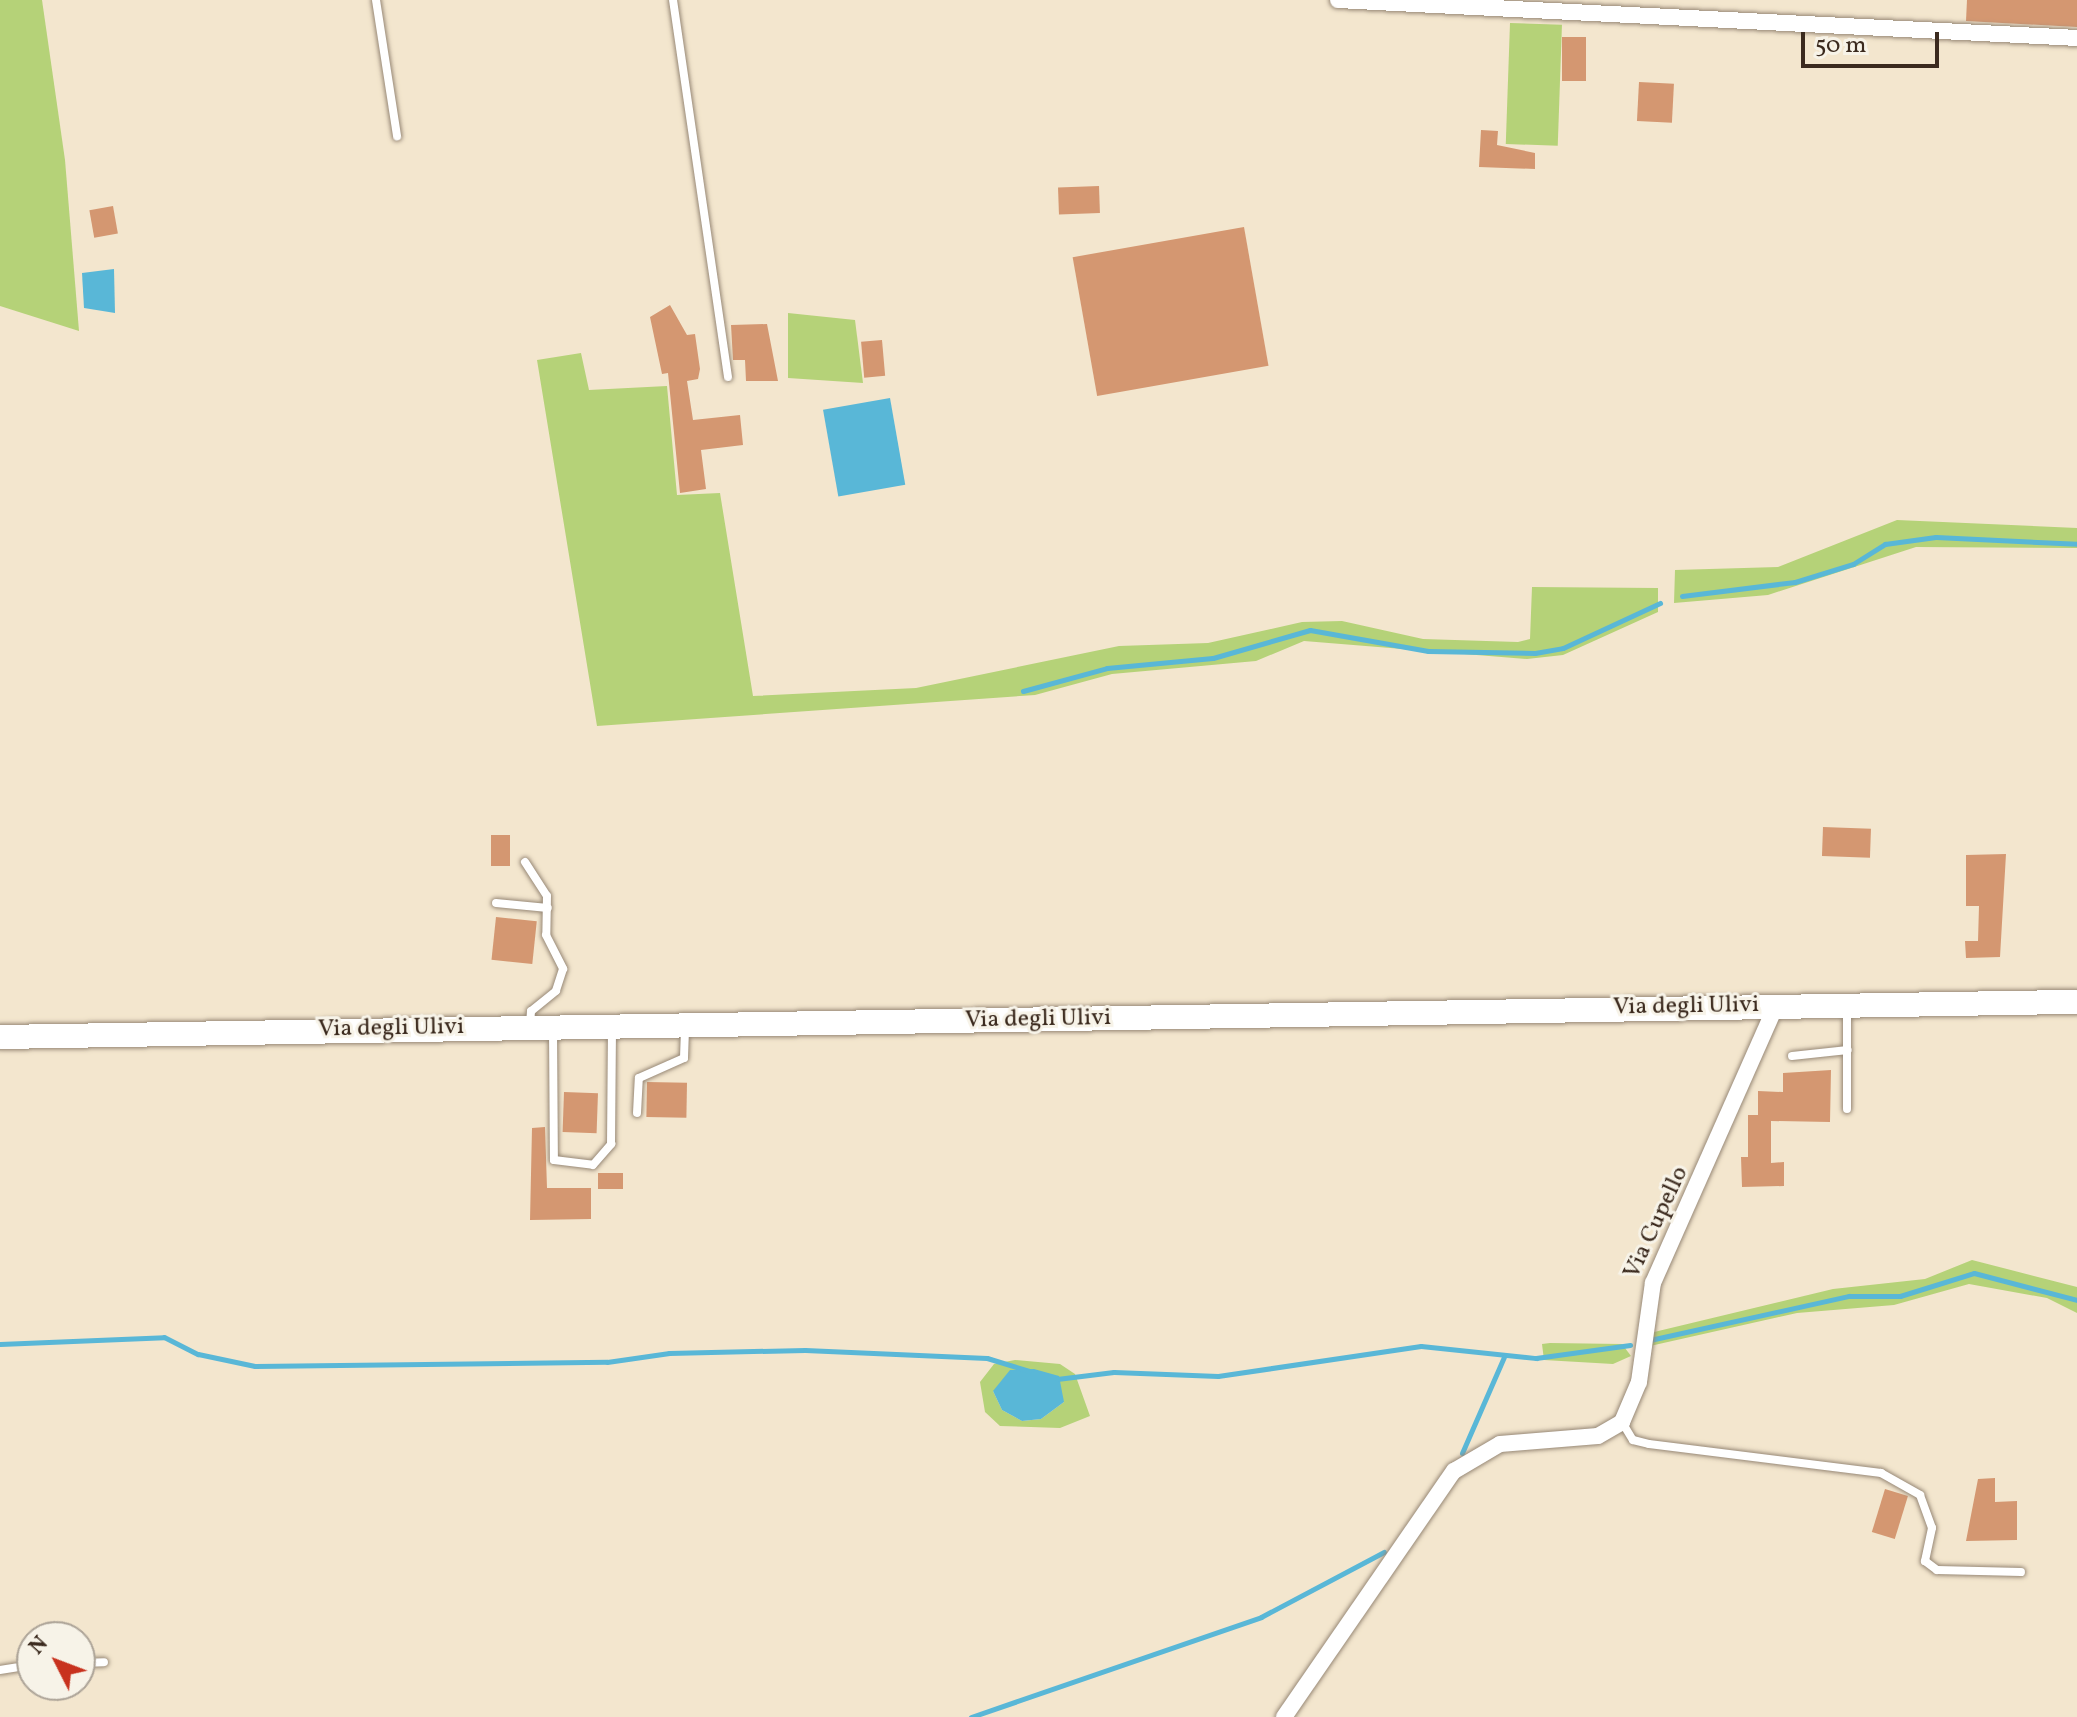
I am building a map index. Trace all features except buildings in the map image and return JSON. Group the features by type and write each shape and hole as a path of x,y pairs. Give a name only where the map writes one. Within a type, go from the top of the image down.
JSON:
{"street":[{"path":"1338,0 2077,38"},
{"name":"Via degli Ulivi","path":"0,1037 2077,1002"},
{"name":"Via Cupello","path":"1622,1422 1639,1382 1653,1283 1776,1006"},
{"path":"1284,1717 1454,1471 1500,1444 1598,1436 1622,1422"}],"lane":[{"path":"376,0 397,136"},
{"path":"673,0 728,377"},
{"path":"525,862 548,908 546,935 563,980 531,1011 542,1026 554,1160 593,1165 611,1144 612,1026"},
{"path":"496,903 548,908"},
{"path":"1847,1004 1847,1109"},
{"path":"637,1113 639,1078 684,1058 685,1026"},
{"path":"1792,1056 1848,1050"},
{"path":"1622,1422 1633,1440 1649,1444 1881,1473 1920,1495 1932,1528 1925,1561 1937,1570 2021,1572"},
{"path":"96,1662 104,1662"}],"green space":[{"path":"0,0 42,0 65,160 79,331 0,306"},
{"path":"1510,23 1562,25 1558,146 1506,144"},
{"path":"788,313 855,320 863,383 788,378"},
{"path":"581,353 589,390 667,386 677,495 720,493 753,696 916,688 1119,646 1208,643 1302,622 1342,621 1423,639 1518,642 1530,639 1532,587 1658,588 1658,612 1563,655 1527,659 1304,641 1256,661 1112,674 1035,695 597,726 537,360"},
{"path":"1897,520 2077,528 2077,548 1916,547 1768,595 1674,603 1675,570 1778,567"},
{"path":"1972,1260 2077,1287 2077,1313 2047,1298 1969,1284 1894,1305 1797,1313 1650,1346 1650,1333 1833,1289 1925,1279"},
{"path":"1542,1344 1622,1344 1631,1356 1613,1364 1544,1360"},
{"path":"1015,1360 1060,1364 1075,1374 1090,1416 1060,1428 1000,1426 985,1412 980,1382 994,1364","holes":["993,1391 1064,1402 1041,1419 1022,1421 1002,1410"]}],"water":[{"path":"114,269 115,313 84,308 82,273"},
{"path":"890,398 905,485 838,496 823,410"},
{"path":"1034,1369 1059,1376 1064,1402 1041,1419 1022,1421 1002,1410 993,1391 1010,1370"}],"waterway":[{"path":"1682,596 1795,582 1853,564 1885,544 1936,537 2077,544"},
{"path":"1023,691 1107,668 1213,658 1310,630 1428,651 1535,653 1563,648 1660,603"},
{"path":"1650,1340 1849,1296 1900,1296 1974,1273 2077,1300"},
{"path":"0,1344 164,1337 198,1354 255,1366 607,1362 669,1353 805,1350 987,1358 1029,1371"},
{"path":"1057,1379 1114,1372 1218,1376 1421,1346 1536,1358 1630,1345"},
{"path":"1462,1453 1504,1357"},
{"path":"971,1717 1261,1617 1384,1552"}]}
